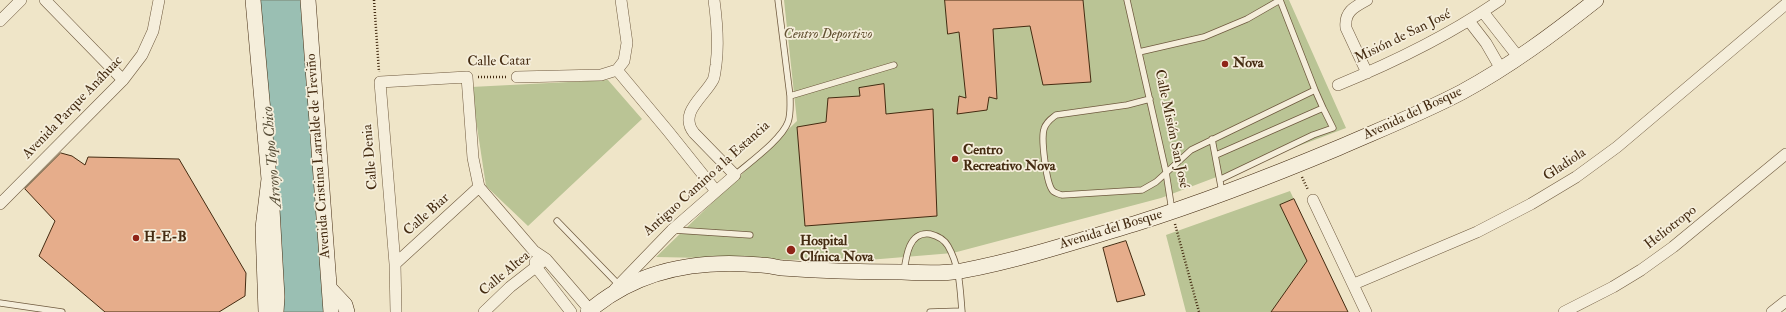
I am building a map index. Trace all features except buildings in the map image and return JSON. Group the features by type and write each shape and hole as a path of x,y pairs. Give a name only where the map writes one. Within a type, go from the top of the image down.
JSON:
{"street":[{"path":"0,21 21,0"},
{"path":"45,0 123,80"},
{"name":"Avenida Parque Anáhuac","path":"0,204 123,80 142,55 153,31 159,0"},
{"path":"253,0 277,297 276,312"},
{"name":"Avenida Cristina Larralde de Treviño","path":"308,0 331,312"},
{"path":"621,0 627,43 624,61 617,70 716,191"},
{"path":"714,0 718,33 718,51 713,79 690,110 688,121 690,128 694,133 735,175"},
{"path":"1367,0 1351,9 1345,21 1346,28 1367,73"},
{"name":"Misión de San José","path":"1338,85 1436,40 1469,21 1500,0"},
{"name":"Avenida del Bosque","path":"589,311 614,290 660,271 678,267 713,264 762,265 816,270 904,272 959,271 1036,252 1172,212 1223,195 1296,165 1428,109 1462,92 1519,58 1556,32 1596,0"},
{"name":"Gladiola","path":"1354,284 1477,232 1531,204 1576,177 1617,147 1786,4"},
{"path":"1483,12 1519,58"},
{"path":"1469,21 1486,43 1501,70"},
{"name":"Calle Catar","path":"517,77 600,75 617,70"},
{"path":"467,77 473,158 479,187 534,251 546,259 589,311"},
{"name":"Calle Catar","path":"380,82 467,77"},
{"name":"Calle Denia","path":"380,82 394,264 396,312"},
{"name":"Heliotropo","path":"1564,312 1613,287 1642,270 1673,247 1786,154"},
{"name":"Antiguo Camino a la Estancia","path":"614,290 672,230 735,175"},
{"path":"266,312 263,228 268,179"},
{"name":"Calle Biar","path":"394,264 479,187"},
{"path":"1313,200 1366,312"},
{"path":"534,251 536,267 571,312"},
{"name":"Calle Altea","path":"484,312 510,287 546,259"},
{"path":"330,290 346,305 347,312"},
{"path":"1772,312 1786,301"}],"lane":[{"name":"Antiguo Camino a la Estancia","path":"735,175 780,135 789,120 790,96 778,0"},
{"name":"Calle Misión San José","path":"1127,0 1166,172 1172,212"},
{"path":"1139,52 1204,36 1247,19 1280,0 1315,90 1333,128 1312,135 1221,179"},
{"path":"790,96 894,65"},
{"path":"1150,99 1127,105 1056,115 1049,120 1044,128 1042,137 1049,181 1053,191 1062,195 1142,190 1156,182 1191,150 1315,90"},
{"path":"1216,155 1323,108"},
{"path":"1212,139 1223,195"},
{"path":"556,222 614,290"},
{"path":"672,230 750,235"},
{"path":"904,272 907,251 915,237 925,233 938,236 947,244 959,271 962,311 930,312"},
{"path":"0,303 62,312"}],"path":[{"path":"374,0 380,82"},
{"name":"Calle Catar","path":"467,77 517,77"},
{"path":"1296,165 1313,200"},
{"path":"1172,212 1199,312"}],"green space":[{"name":"Centro Recreativo Nova","path":"784,0 1289,0 1346,128 1161,198 953,253 856,261 656,257 797,121"},
{"path":"608,80 642,119 528,226 486,186 471,87"},
{"path":"1290,191 1348,312 1186,312 1166,235"}],"water":[{"name":"Arroyo Topo Chico","path":"253,0 308,0 327,312 277,312"}],"place":[{"name":"Nova","path":"1225,64"},
{"name":"Centro Recreativo Nova","path":"955,159"},
{"name":"H-E-B","path":"136,238"},
{"name":"Hospital Clínica Nova","path":"791,250"}],"park label":[{"name":"Centro Deportivo","path":"828,35"}]}
